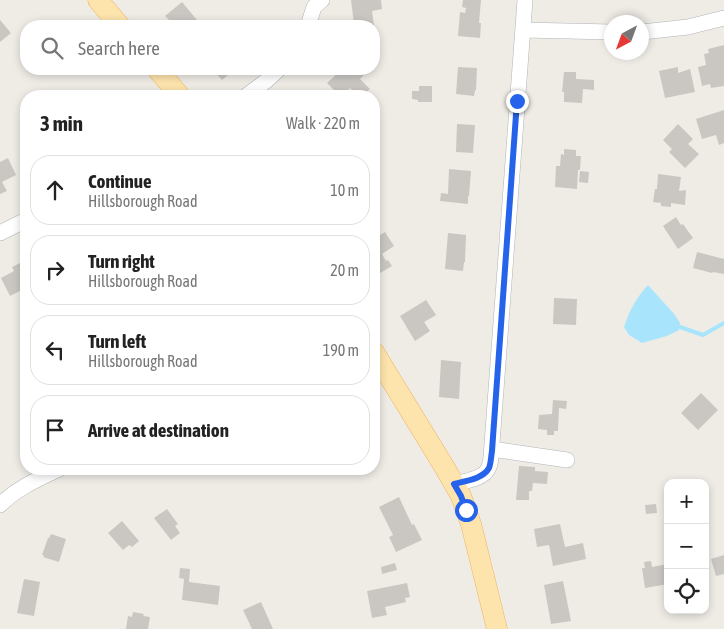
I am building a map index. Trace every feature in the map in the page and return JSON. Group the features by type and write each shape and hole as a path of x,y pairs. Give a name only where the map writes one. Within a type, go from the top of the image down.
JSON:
{"main road":[{"path":"98,0 115,20"},
{"path":"162,75 175,90"},
{"path":"380,362 461,496 471,524 497,629"}],"street":[{"path":"310,20 314,8 322,0"},
{"path":"454,484 485,473 490,466 525,0"},
{"path":"649,31 688,27 724,18"},
{"path":"523,30 604,32"},
{"path":"254,90 272,75"},
{"path":"0,233 20,223"},
{"path":"492,449 566,460"},
{"path":"0,505 14,492 45,475"}],"water":[{"path":"648,285 680,323 679,330 667,336 642,343 629,335 624,327 633,305"}],"building":[{"path":"351,0 381,0 382,9 372,11 373,20 354,20"},
{"path":"463,0 481,0 480,38 458,36 460,12 465,13 466,8 462,7"},
{"path":"182,2 197,20 169,20 165,16"},
{"path":"0,20 11,33 0,42"},
{"path":"724,45 724,86 711,88 710,84 702,86 698,67 706,65 704,54 709,53 708,49"},
{"path":"458,67 477,68 474,96 456,94"},
{"path":"678,67 678,73 690,69 695,92 665,98 659,71"},
{"path":"564,72 576,72 576,79 594,80 594,90 583,89 582,103 564,102 564,92 562,92"},
{"path":"217,75 228,75 222,80"},
{"path":"336,75 364,75 360,79 370,89 352,90 350,88 348,90 334,90 327,83"},
{"path":"419,86 432,86 432,102 418,102 418,100 412,99 412,91 419,91"},
{"path":"724,110 724,143 719,145 716,135 702,139 696,119"},
{"path":"457,124 475,125 473,153 456,152"},
{"path":"678,124 693,139 688,144 699,154 685,168 669,152 672,149 663,140"},
{"path":"564,149 576,150 576,156 581,156 577,189 555,187 556,166 560,166 561,154 564,155"},
{"path":"8,158 16,175 2,182 7,191 0,194 0,162"},
{"path":"449,169 471,171 468,204 440,201 441,193 448,194"},
{"path":"580,171 589,172 588,183 579,182"},
{"path":"658,174 681,177 679,191 686,190 685,205 671,203 671,207 661,206 661,203 653,202 655,189 657,189"},
{"path":"676,217 693,238 678,249 663,226"},
{"path":"385,232 394,246 382,254 392,266 380,273 380,235"},
{"path":"448,233 466,235 463,271 445,269"},
{"path":"697,252 724,259 724,274 693,268"},
{"path":"20,263 20,291 10,296 1,278 14,271 12,267"},
{"path":"554,298 577,299 576,325 553,324"},
{"path":"426,300 436,315 424,322 430,331 415,341 400,316"},
{"path":"441,360 461,362 459,399 439,397"},
{"path":"701,393 718,410 698,430 681,413"},
{"path":"553,400 567,401 566,409 559,408 558,431 554,431 554,435 547,435 547,430 538,429 539,415 552,414"},
{"path":"519,466 535,467 535,471 548,472 547,484 533,483 532,491 529,491 529,500 516,500"},
{"path":"399,497 412,525 414,524 422,540 396,552 389,537 393,535 379,507"},
{"path":"656,504 657,513 646,514 645,505"},
{"path":"167,509 178,524 175,526 180,533 171,540 154,518"},
{"path":"122,521 139,541 132,547 129,545 123,550 108,533"},
{"path":"560,524 565,547 583,543 586,559 553,566 549,545 537,547 534,529"},
{"path":"51,534 66,539 59,562 42,555"},
{"path":"724,555 724,574 716,576 711,559"},
{"path":"651,561 652,567 664,565 664,585 645,588 642,568 645,568 644,562"},
{"path":"395,563 397,570 382,574 381,567"},
{"path":"180,568 190,569 189,582 220,586 218,605 182,600 184,579 179,578"},
{"path":"24,579 40,582 34,616 17,613"},
{"path":"563,581 571,621 551,624 544,585"},
{"path":"407,583 410,597 405,598 406,602 385,607 387,615 372,618 367,591"},
{"path":"261,602 273,629 252,629 243,610"},
{"path":"133,612 150,617 148,629 126,629 128,616 132,617"}],"waterway":[{"path":"680,327 703,335 724,323"}],"route":[{"path":"466,510 454,484 485,473 490,466 492,451 517,101"}]}
